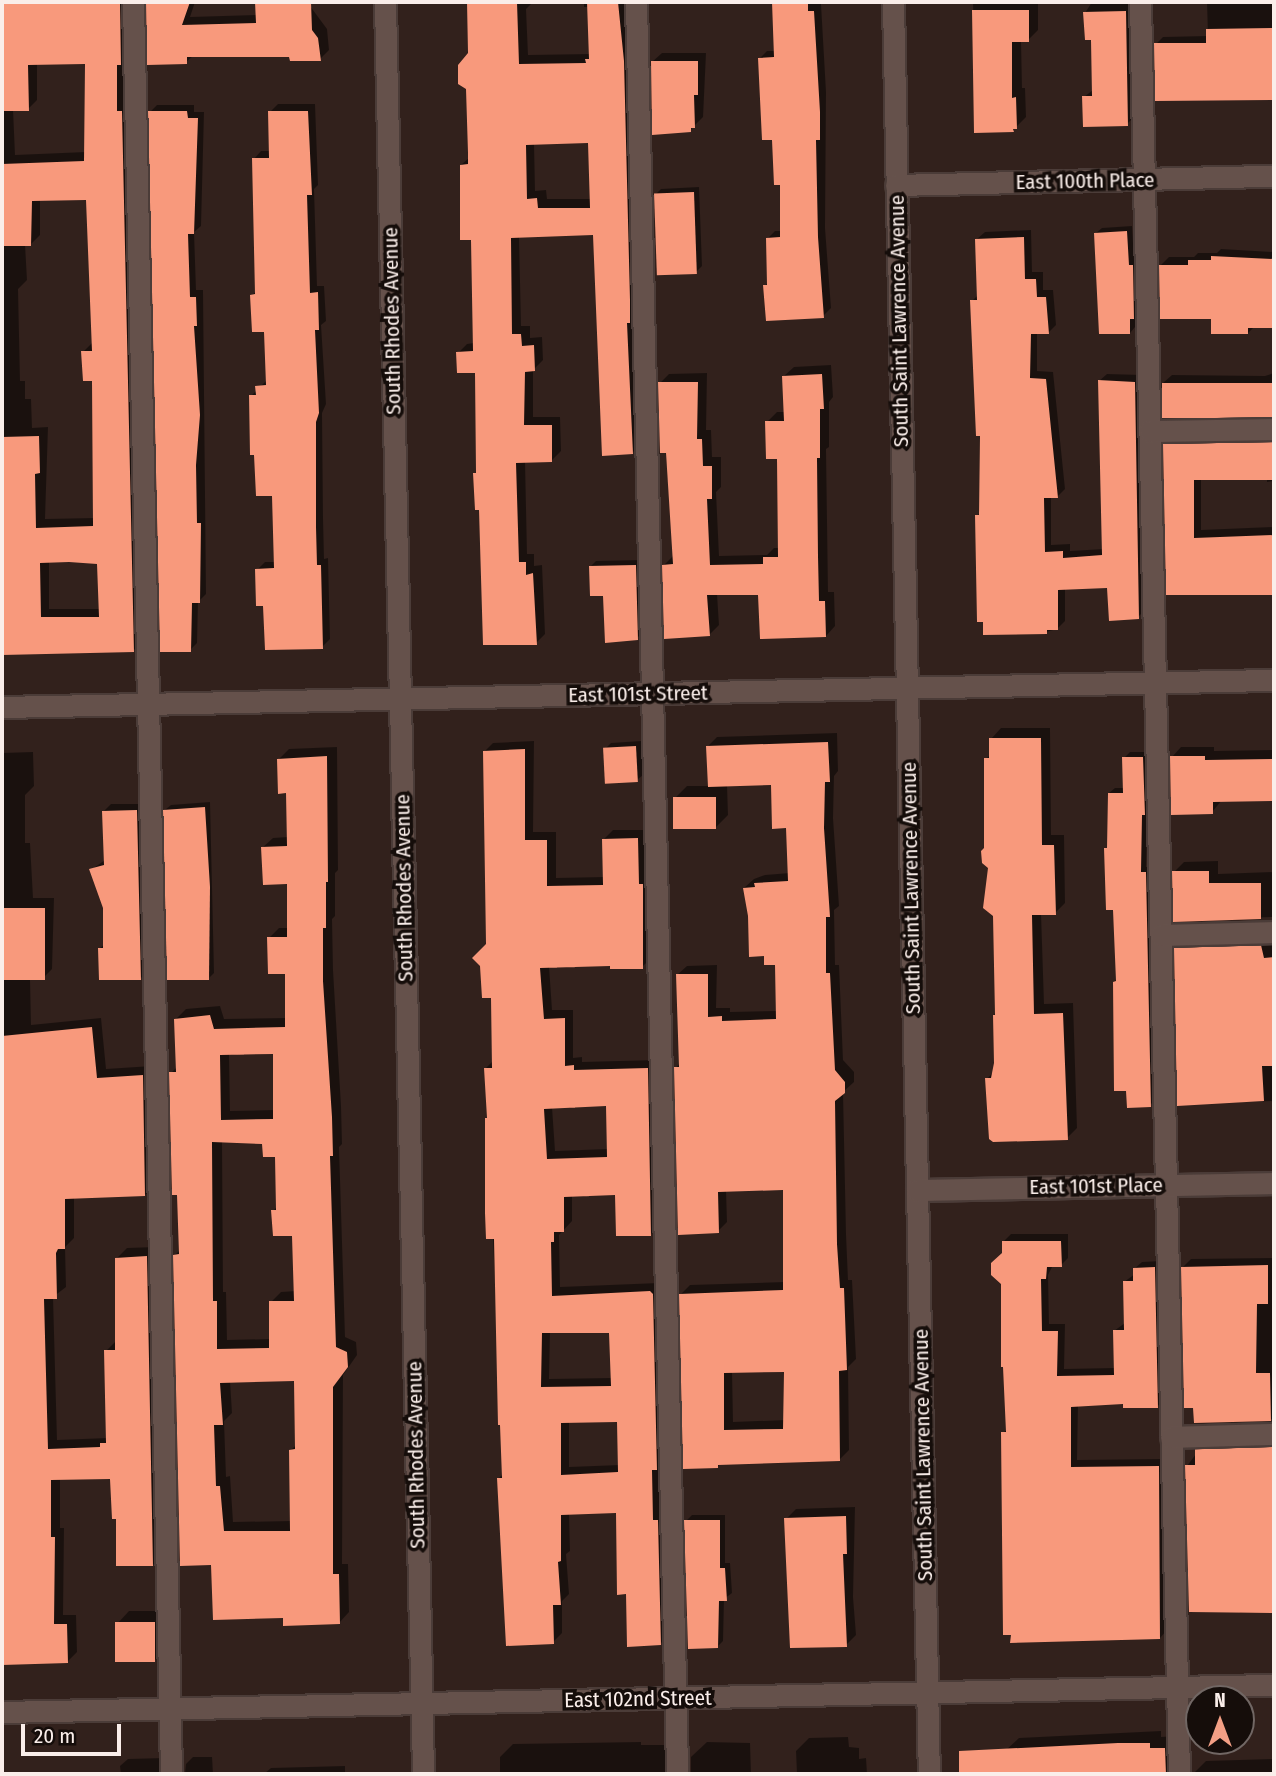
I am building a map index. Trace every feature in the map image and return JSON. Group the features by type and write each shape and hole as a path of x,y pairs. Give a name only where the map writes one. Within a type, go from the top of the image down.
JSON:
{"street":[{"path":"133,2 171,1774"},
{"name":"South Rhodes Avenue","path":"385,2 423,1774"},
{"path":"636,2 677,1774"},
{"name":"South Saint Lawrence Avenue","path":"892,2 929,1774"},
{"path":"1140,2 1179,1774"},
{"name":"East 100th Place","path":"896,185 1274,176"},
{"path":"1150,432 1274,429"},
{"name":"East 101st Street","path":"2,707 1274,680"},
{"path":"1161,935 1274,932"},
{"name":"East 101st Place","path":"917,1190 1274,1182"},
{"path":"1171,1437 1274,1434"},
{"name":"East 102nd Street","path":"2,1712 1274,1685"}],"building":[{"path":"2,2 120,2 121,65 117,65 117,111 122,111 134,652 2,655 2,437 39,436 40,473 35,474 36,528 93,526 92,381 83,381 81,351 92,351 86,200 32,201 31,246 2,246 2,164 84,161 85,64 28,65 29,111 2,111","holes":["40,563 97,564 99,617 41,617"]},
{"path":"146,2 190,2 182,25 256,23 255,2 311,2 312,30 318,38 321,61 290,61 289,57 187,57 187,64 147,65"},
{"path":"467,2 517,2 519,64 586,63 585,59 589,59 587,2 618,2 624,61 630,300 630,323 627,323 633,454 602,456 593,235 511,238 512,334 521,334 522,346 534,345 535,371 525,372 524,425 552,425 552,462 516,463 519,562 526,562 526,575 533,573 537,645 483,645 479,510 475,510 473,473 476,473 475,373 457,373 456,352 473,351 471,240 460,240 460,165 468,164 468,153 466,89 458,84 458,65 468,53","holes":["588,143 590,208 538,208 537,198 527,199 526,145"]},
{"path":"772,2 808,2 808,11 814,11 820,112 820,140 816,140 818,237 824,318 766,321 763,285 767,285 766,238 780,237 780,185 774,185 772,140 762,140 758,58 774,57"},
{"path":"972,10 1029,10 1029,42 1012,42 1012,98 1016,97 1017,129 1013,129 1014,132 974,133"},
{"path":"1126,11 1128,126 1083,127 1082,96 1092,96 1091,40 1085,40 1083,12"},
{"path":"1274,28 1274,100 1155,101 1154,43 1206,43 1206,29"},
{"path":"651,61 698,61 698,95 694,95 695,128 691,128 691,132 652,135"},
{"path":"148,111 187,111 188,118 198,118 194,234 188,234 190,297 196,297 197,326 194,326 200,415 196,465 197,523 201,523 200,603 192,603 191,652 160,652"},
{"path":"268,111 308,111 312,195 307,195 310,293 318,292 319,330 315,330 319,413 316,422 316,527 317,565 321,565 323,649 265,650 263,606 256,606 255,569 274,568 272,496 256,496 254,455 250,455 249,395 256,395 255,386 266,385 264,332 252,332 250,295 255,294 252,158 269,158"},
{"path":"694,192 697,274 657,275 654,193"},
{"path":"1127,231 1129,265 1133,265 1134,319 1130,319 1130,334 1099,334 1094,233"},
{"path":"1024,237 1025,279 1036,279 1037,297 1046,297 1049,334 1031,334 1030,378 1046,379 1058,498 1044,498 1045,552 1063,551 1063,558 1102,555 1098,380 1135,382 1139,619 1109,621 1107,588 1058,590 1058,630 1047,630 1047,634 983,635 983,622 977,622 975,515 979,515 980,436 976,436 970,300 977,300 975,239"},
{"path":"1211,256 1274,259 1274,328 1248,328 1248,334 1211,334 1211,319 1160,319 1159,265 1188,265 1188,260 1211,260"},
{"path":"822,374 824,409 820,409 820,458 817,458 818,556 819,601 825,601 826,637 760,639 758,595 707,595 710,636 664,639 662,565 673,564 666,453 660,453 658,382 698,382 697,439 702,439 703,466 712,466 712,499 707,499 710,565 763,564 763,557 778,557 777,459 766,459 765,421 784,421 782,376"},
{"path":"1162,383 1274,383 1274,418 1162,418"},
{"path":"1274,442 1274,480 1194,480 1194,538 1274,535 1274,595 1166,595 1163,444"},
{"path":"636,565 638,640 605,643 603,596 590,596 589,566"},
{"path":"989,738 1041,738 1042,845 1054,845 1056,915 1032,915 1034,1014 1063,1013 1068,1140 993,1142 989,1139 985,1078 991,1078 994,1063 993,916 983,908 988,868 982,863 981,851 984,848 984,758 989,758"},
{"path":"828,742 830,782 825,782 824,828 830,917 826,917 826,973 830,973 835,1070 845,1082 845,1093 835,1101 837,1244 840,1288 844,1288 847,1370 839,1371 840,1461 718,1465 718,1468 683,1469 679,1294 783,1290 783,1190 718,1192 719,1233 678,1235 674,1067 679,1067 676,974 708,974 708,1017 722,1016 722,1021 776,1019 775,965 764,965 764,956 749,957 748,916 743,888 755,887 754,883 788,881 786,828 772,829 771,785 708,787 706,746","holes":["784,1372 783,1429 724,1430 724,1373"]},
{"path":"636,746 638,782 605,784 603,748"},
{"path":"525,749 525,840 547,840 547,886 603,885 602,839 638,838 639,884 643,884 643,969 610,969 610,966 540,968 544,1019 565,1018 565,1066 574,1065 574,1070 648,1068 651,1236 616,1236 615,1195 564,1197 564,1232 554,1232 554,1242 551,1242 552,1296 650,1291 653,1294 657,1470 652,1470 653,1520 658,1520 661,1645 627,1647 626,1594 617,1595 616,1513 561,1515 561,1561 558,1562 561,1605 553,1605 554,1644 506,1646 497,1478 502,1478 498,1425 494,1239 486,1239 485,1213 487,1118 484,1068 492,1068 491,998 482,998 480,966 472,958 486,944 483,751","holes":["606,1106 607,1157 547,1159 544,1109","542,1333 609,1333 611,1386 541,1387","617,1422 618,1472 561,1475 561,1423"]},
{"path":"327,756 328,882 326,928 323,928 323,981 332,1117 333,1156 330,1156 336,1347 347,1352 348,1367 333,1387 333,1574 339,1574 340,1624 283,1626 283,1618 213,1620 211,1565 180,1566 173,1255 179,1254 177,1195 172,1195 169,1072 176,1072 174,1019 210,1015 214,1029 285,1027 285,974 268,974 267,937 287,937 287,884 263,885 261,847 287,846 286,793 278,794 277,759","holes":["273,1054 273,1119 221,1120 220,1055","212,1142 262,1144 263,1157 275,1157 276,1210 271,1210 273,1236 292,1236 294,1301 269,1301 269,1348 217,1349 217,1301 213,1301","294,1381 295,1449 289,1450 290,1531 224,1531 220,1486 216,1486 214,1425 223,1425 220,1383"]},
{"path":"1170,756 1205,756 1205,760 1274,759 1274,801 1213,802 1213,814 1171,815"},
{"path":"1122,757 1143,757 1145,815 1142,815 1141,872 1146,872 1151,1107 1127,1108 1126,1091 1114,1091 1113,982 1116,981 1113,910 1106,910 1104,848 1107,848 1108,793 1123,793"},
{"path":"673,797 716,797 716,829 673,829"},
{"path":"205,807 210,887 209,980 167,980 163,810"},
{"path":"137,810 141,980 99,980 98,948 103,948 103,908 89,869 104,865 102,811"},
{"path":"1172,871 1209,871 1209,883 1261,883 1261,919 1173,922"},
{"path":"2,908 45,908 45,980 2,980"},
{"path":"1261,945 1264,958 1274,957 1274,1066 1262,1066 1264,1101 1177,1106 1174,948"},
{"path":"92,1027 97,1078 143,1075 145,1196 65,1199 65,1249 58,1249 56,1253 57,1299 44,1299 48,1449 100,1447 100,1443 106,1443 104,1350 115,1350 115,1258 147,1256 153,1566 116,1566 116,1519 112,1519 110,1479 51,1480 51,1537 55,1537 54,1624 67,1624 68,1663 2,1665 2,1036"},
{"path":"1002,1241 1061,1241 1062,1267 1047,1267 1046,1279 1041,1279 1042,1331 1058,1331 1057,1376 1114,1375 1113,1330 1124,1330 1123,1281 1133,1281 1133,1268 1155,1267 1158,1408 1123,1408 1123,1404 1071,1407 1071,1467 1159,1466 1160,1639 1010,1643 1011,1635 1003,1635 1001,1432 1006,1432 1001,1367 1001,1284 991,1275 991,1263 1002,1253"},
{"path":"1268,1265 1268,1304 1257,1304 1256,1373 1270,1373 1271,1421 1194,1423 1193,1408 1184,1408 1181,1267"},
{"path":"1272,1447 1274,1613 1189,1612 1185,1465 1195,1465 1195,1449"},
{"path":"846,1516 847,1554 843,1554 847,1647 790,1648 784,1518"},
{"path":"684,1520 720,1520 720,1568 725,1568 727,1601 719,1601 718,1648 688,1649"},
{"path":"115,1622 155,1622 155,1662 115,1662"},
{"path":"1150,1743 1150,1748 1165,1748 1166,1774 959,1774 959,1751"}]}
